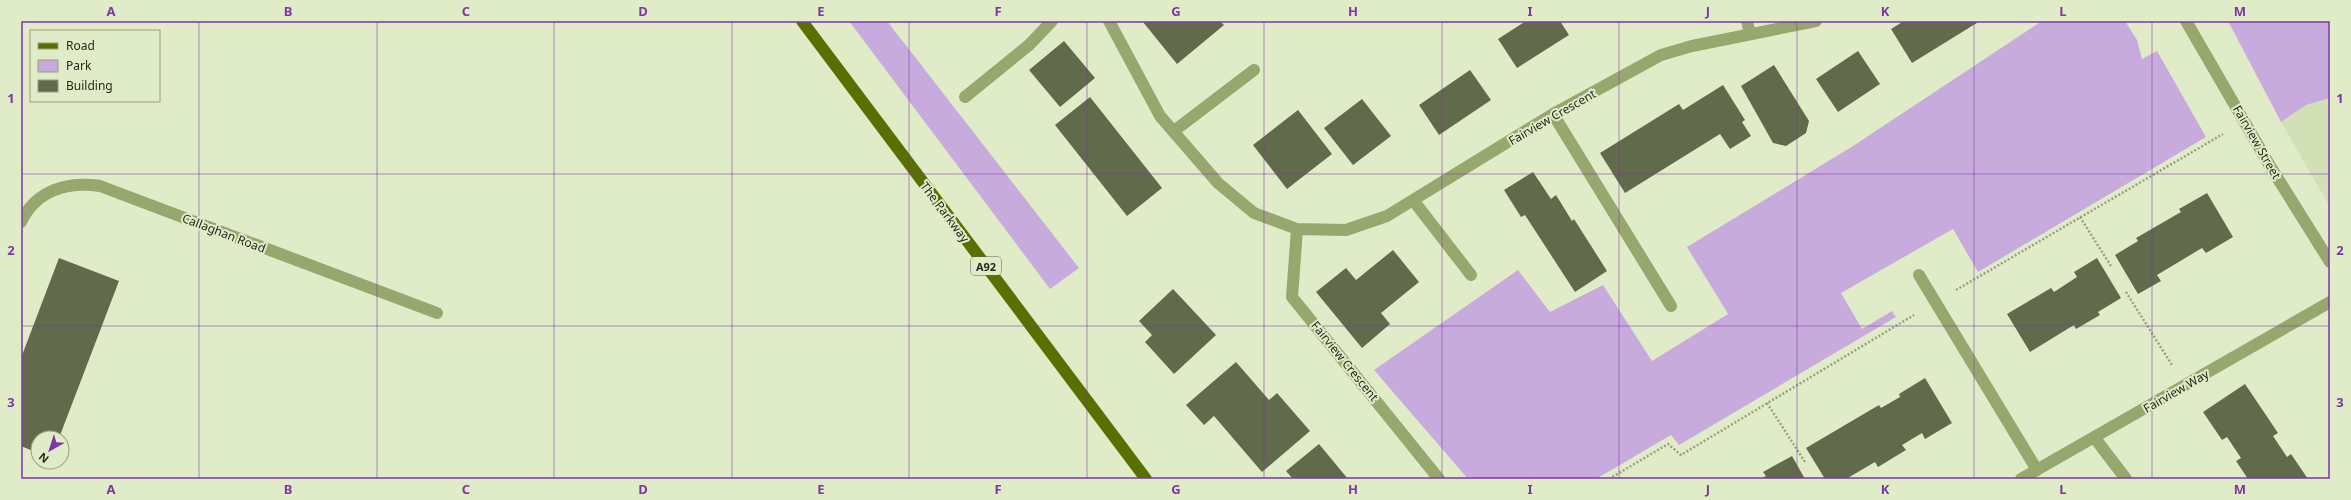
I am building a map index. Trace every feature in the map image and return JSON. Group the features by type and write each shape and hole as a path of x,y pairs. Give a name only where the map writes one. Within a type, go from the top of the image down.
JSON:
{"main road":[{"name":"The Parkway","path":"802,21 1146,479"}],"street":[{"path":"965,97 1029,45 1052,21"},
{"name":"Fairview Crescent","path":"1109,21 1160,116 1218,183 1254,213 1297,229 1346,230 1387,216 1553,114 1661,55 1692,46 1816,21"},
{"path":"1747,21 1750,34"},
{"name":"Fairview Street","path":"2186,21 2244,122 2330,262"},
{"path":"1174,131 1254,70"},
{"path":"1553,114 1670,306"},
{"name":"Callaghan Road","path":"21,222 35,202 54,189 76,184 100,186 437,313"},
{"path":"1413,200 1471,276"},
{"name":"Fairview Crescent","path":"1297,229 1292,297 1439,479"},
{"path":"1919,275 2037,470"},
{"name":"Fairview Way","path":"2021,479 2330,302"},
{"path":"2094,437 2126,479"}],"path":[{"path":"1936,302 2244,122"},
{"path":"2080,217 2111,266"},
{"path":"2126,292 2185,385"},
{"path":"1608,479 1668,444 1681,455 1918,313"},
{"path":"1767,403 1804,462"}],"shaded area":[{"path":"2330,98 2330,207 2281,122 2306,105"}],"green space":[{"path":"849,21 887,21 1079,268 1050,289"},
{"path":"2042,21 2125,21 2137,40 2142,59 2157,51 2206,137 1978,272 1953,229 1841,293 1862,329 1892,311 1896,317 1679,445 1671,435 1596,479 1468,479 1374,370 1518,270 1550,312 1603,285 1652,361 1728,314 1687,247 1853,146"},
{"path":"2228,21 2330,21 2330,98 2306,105 2281,122"}],"building":[{"path":"1220,21 1224,25 1177,64 1143,22"},
{"path":"1526,21 1560,21 1569,35 1517,68 1498,39"},
{"path":"1904,21 1980,21 1912,63 1891,29"},
{"path":"1064,41 1095,78 1060,107 1029,70"},
{"path":"1858,51 1880,84 1838,112 1816,79"},
{"path":"1774,65 1809,121 1806,133 1786,146 1773,143 1741,86"},
{"path":"1470,70 1491,100 1439,135 1419,105"},
{"path":"1723,85 1745,120 1742,122 1751,136 1730,149 1720,134 1625,193 1600,153 1679,104 1683,110"},
{"path":"1090,97 1162,188 1127,216 1055,125"},
{"path":"1362,99 1391,136 1353,165 1324,128"},
{"path":"1298,110 1332,154 1287,189 1253,145"},
{"path":"1533,172 1551,199 1556,195 1572,221 1574,219 1607,271 1575,292 1525,215 1521,217 1504,190"},
{"path":"2207,193 2233,237 2206,253 2202,248 2157,275 2161,281 2138,294 2115,255 2138,241 2136,238 2181,212 2179,209"},
{"path":"1393,250 1419,282 1381,313 1390,324 1362,348 1316,292 1346,268 1356,280"},
{"path":"59,258 119,281 62,430 30,430 30,450 21,446 21,358"},
{"path":"2097,258 2121,298 2098,312 2100,315 2076,329 2074,325 2030,352 2007,314 2051,288 2054,292 2077,277 2074,272"},
{"path":"1173,289 1216,335 1174,374 1145,342 1152,335 1139,321"},
{"path":"1236,362 1269,400 1277,393 1310,431 1262,472 1214,416 1204,425 1186,405"},
{"path":"1925,378 1952,423 1925,439 1922,433 1902,445 1906,450 1878,467 1875,462 1846,479 1825,479 1806,448 1879,405 1881,408 1900,397 1899,394"},
{"path":"2245,384 2278,433 2273,436 2287,457 2291,454 2308,479 2248,479 2236,461 2241,458 2227,437 2222,440 2203,412"},
{"path":"1319,444 1348,479 1293,479 1286,471"},
{"path":"1792,456 1805,479 1760,479 1766,476 1763,472"}]}
